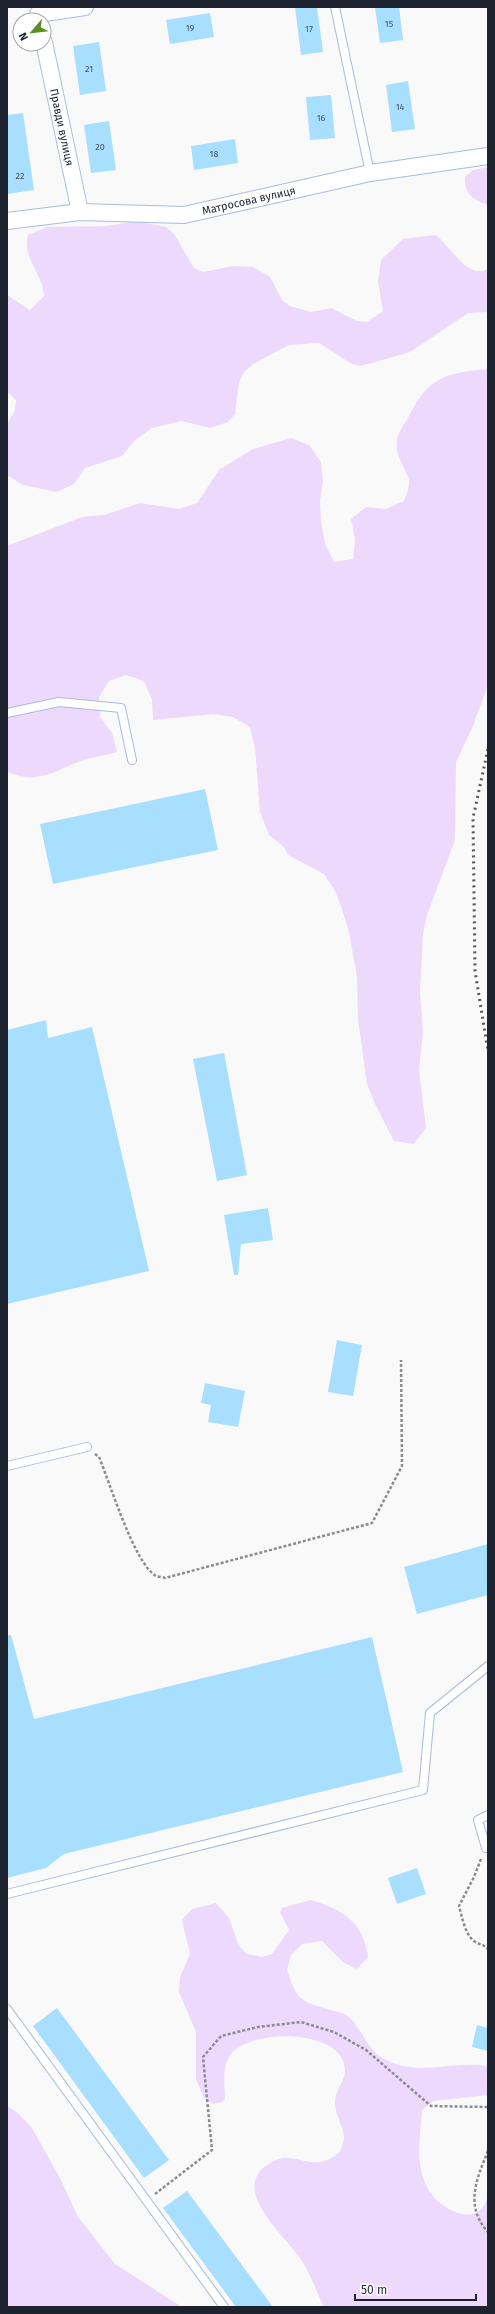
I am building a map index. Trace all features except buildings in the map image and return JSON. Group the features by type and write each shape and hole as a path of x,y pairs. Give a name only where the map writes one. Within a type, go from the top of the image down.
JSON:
{"street":[{"path":"51,12 85,7"},
{"name":"Правди вулиця","path":"46,52 80,212"},
{"name":"Матросова вулиця","path":"7,221 80,212 184,215 370,173 488,156"}],"lane":[{"path":"335,7 370,173"},
{"path":"7,713 59,702 121,708 132,760"},
{"path":"7,1466 87,1447"},
{"path":"7,1894 422,1790 430,1713 488,1666"},
{"path":"486,1848 478,1820 488,1815"},
{"path":"7,2009 224,2307"}],"path":[{"path":"87,1447 99,1457 132,1544 143,1563 156,1576 165,1578 372,1523 402,1466 400,1360"},
{"path":"486,1848 474,1877 459,1906 469,1934 474,1941 484,1945 488,1949"},
{"path":"146,2200 212,2150 203,2057 220,2036 258,2027 301,2022 334,2032 366,2050 431,2106 488,2107"},
{"path":"488,2151 474,2184 475,2208 488,2232"}],"shaded area":[{"path":"488,167 488,205 470,195 466,188 465,177 473,170"},
{"path":"137,221 166,227 174,234 194,268 203,272 233,266 253,267 270,277 282,300 290,306 311,312 331,308 357,321 367,322 383,311 378,281 381,260 403,239 435,235 466,266 473,270 480,271 488,269 488,312 468,313 410,352 361,366 352,364 319,343 289,345 253,364 244,372 239,382 235,414 228,422 210,428 181,421 152,428 135,440 122,456 85,468 74,484 57,492 23,485 7,475 7,424 15,410 16,400 9,393 7,395 7,295 30,310 44,296 40,280 30,259 27,244 28,235 47,227 107,226"},
{"path":"488,369 488,685 473,726 456,762 455,840 427,915 423,933 420,992 423,1032 419,1070 426,1128 414,1144 394,1141 375,1104 367,1084 358,1019 357,977 349,932 335,891 324,874 288,855 284,847 269,835 260,812 255,748 250,727 233,717 213,714 153,720 152,700 144,681 126,675 109,681 99,697 100,717 112,733 117,752 83,760 44,776 27,777 7,772 7,546 82,517 104,515 140,503 179,509 197,503 219,470 253,449 291,438 309,445 321,462 323,482 320,500 321,521 325,544 334,562 353,559 355,539 351,519 366,507 386,509 404,501 409,480 398,456 396,445 401,429 415,404 431,386 449,375"},
{"path":"310,1900 332,1908 350,1919 357,1926 362,1935 366,1945 368,1957 357,1969 344,1963 322,1941 302,1944 291,1955 287,1970 293,1987 298,1995 308,2003 346,2015 354,2023 374,2051 391,2062 418,2068 459,2065 487,2066 488,2095 433,2101 422,2110 419,2148 423,2178 436,2200 447,2208 461,2214 474,2213 480,2210 485,2204 488,2196 488,2307 324,2307 304,2263 261,2208 256,2195 255,2182 261,2170 276,2160 282,2158 318,2162 328,2160 340,2152 344,2137 335,2106 335,2101 336,2095 344,2078 345,2068 343,2061 335,2050 322,2043 305,2038 286,2036 250,2042 236,2049 228,2059 224,2074 225,2099 222,2102 213,2104 204,2098 196,2079 196,2032 179,1992 180,1977 190,1954 182,1920 192,1909 216,1903 229,1918 239,1946 247,1954 262,1957 272,1954 289,1930 280,1912 282,1908"},
{"path":"7,2106 18,2113 32,2128 61,2180 78,2217 115,2264 182,2307 7,2307"}],"railway":[{"path":"488,749 473,818 475,971 488,1051"}]}
